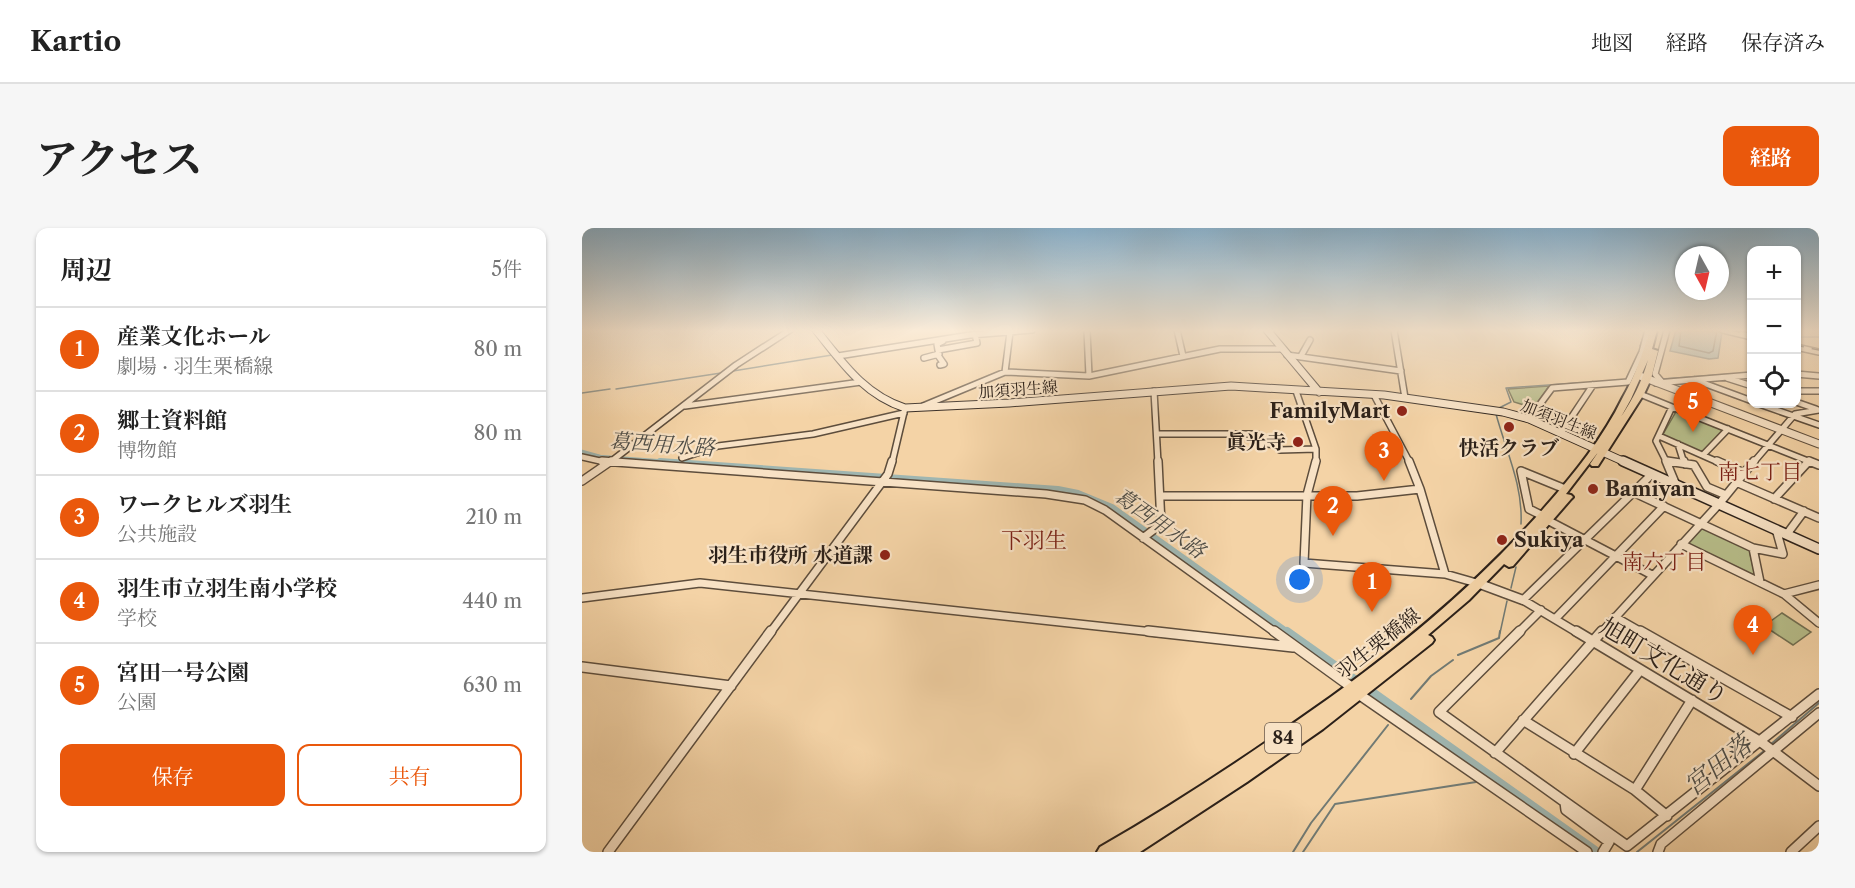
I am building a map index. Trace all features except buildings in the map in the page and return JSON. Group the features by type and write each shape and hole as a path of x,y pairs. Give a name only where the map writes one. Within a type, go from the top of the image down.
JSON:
{"main road":[{"name":"加須羽生線","path":"841,359 861,382 889,404 905,410 1231,386 1374,395 1503,412 1528,419 1819,549"},
{"path":"1291,359 1319,392"},
{"name":"84","path":"1640,376 1645,359"},
{"name":"羽生栗橋線","path":"1116,851 1236,783 1357,692 1483,585 1546,518 1601,451 1640,394 1640,376"},
{"name":"羽生栗橋線","path":"1546,518 1565,489 1601,451 1640,376"}],"street":[{"path":"582,481 743,359"},
{"path":"940,365 944,364 941,359"},
{"path":"1005,372 1007,359"},
{"path":"1088,359 1089,376"},
{"path":"919,408 1005,372 1089,376 1168,359"},
{"path":"1322,359 1401,371"},
{"path":"1399,359 1405,398"},
{"path":"1528,419 1552,387 1627,383 1640,376 1645,359"},
{"path":"1659,359 1655,374 1659,382"},
{"path":"1801,374 1819,376"},
{"path":"1659,382 1747,375"},
{"path":"1640,376 1819,444"},
{"path":"1725,376 1747,384"},
{"path":"1693,379 1747,399"},
{"path":"682,406 861,382"},
{"path":"1561,434 1593,385"},
{"path":"1296,390 1316,449 1316,468 1307,495 1304,563 1445,574 1483,585"},
{"path":"1143,538 1161,525 1154,391"},
{"path":"1801,391 1819,391"},
{"path":"1640,394 1819,465"},
{"path":"1374,395 1412,467 1445,574"},
{"path":"1801,403 1819,410"},
{"path":"1672,407 1656,441 1676,485"},
{"path":"1770,408 1819,425"},
{"path":"682,458 711,447 783,439 879,420 905,410"},
{"path":"608,852 882,482 896,451 905,410"},
{"path":"1495,753 1652,575 1719,504 1780,429 1793,416 1819,410"},
{"path":"1703,455 1728,429"},
{"path":"1158,434 1257,434 1256,443 1278,445 1280,450 1316,449"},
{"path":"1659,436 1744,473"},
{"path":"1678,444 1685,464"},
{"path":"582,457 610,462 1046,494 1084,500 1105,510 1357,692 1587,852"},
{"path":"1666,461 1694,465 1707,487 1726,495"},
{"path":"1774,499 1809,461"},
{"path":"1565,489 1521,471 1529,509 1652,575"},
{"path":"1522,600 1635,493 1652,474"},
{"path":"1736,482 1819,517"},
{"path":"1161,496 1357,496 1420,489"},
{"path":"1635,493 1754,548 1783,554 1776,529"},
{"path":"1556,618 1664,506"},
{"path":"1787,534 1804,511"},
{"path":"1681,544 1784,594 1819,622"},
{"path":"1754,548 1760,582"},
{"path":"582,598 700,583 1295,647"},
{"name":"旭町文化通り","path":"1483,585 1522,600 1556,618 1761,742 1819,786"},
{"path":"1784,594 1819,585"},
{"path":"1541,610 1439,712 1628,846 1819,694"},
{"path":"1615,617 1791,717"},
{"path":"582,667 731,686"},
{"path":"1574,753 1640,670"},
{"path":"1635,790 1692,700"},
{"path":"1658,852 1661,844 1819,713"},
{"path":"1523,720 1635,790 1667,816"},
{"path":"1565,802 1566,810 1609,842 1603,852"},
{"path":"1791,852 1819,826"}],"green space":[{"path":"1549,386 1534,408 1514,402 1508,389"},
{"path":"1677,410 1725,429 1702,453 1662,436"},
{"path":"1701,526 1749,549 1755,576 1687,543"},
{"path":"1782,613 1811,632 1793,645 1764,626"}],"waterway":[{"path":"733,371 807,359"},
{"path":"616,389 721,373"},
{"path":"1662,379 1730,374"},
{"path":"1499,408 1511,402 1506,388 1577,383"},
{"path":"582,393 610,389"},
{"path":"1496,414 1517,482 1521,524"},
{"name":"葛西用水路","path":"582,452 600,457 682,463"},
{"name":"葛西用水路","path":"660,461 1058,489 1078,493 1112,507 1289,633"},
{"path":"1511,588 1516,567"},
{"path":"1500,633 1507,601"},
{"name":"葛西用水路","path":"1287,631 1598,852"},
{"path":"1458,655 1499,638 1500,631"},
{"path":"1411,699 1431,676 1453,660"},
{"name":"宮田落","path":"1770,745 1819,703"},
{"path":"1293,852 1311,823 1388,725"},
{"name":"宮田落","path":"1637,852 1764,751"},
{"path":"1303,852 1335,804 1476,782"}],"place":[{"name":"FamilyMart","path":"1402,411"},
{"name":"快活クラブ","path":"1509,427"},
{"name":"宮田一号公園","path":"1693,432"},
{"name":"眞光寺","path":"1298,442"},
{"name":"ワークヒルズ羽生","path":"1384,481"},
{"name":"Bamiyan","path":"1593,489"},
{"name":"郷土資料館","path":"1333,536"},
{"name":"Sukiya","path":"1502,540"},
{"name":"羽生市役所 水道課","path":"885,555"},
{"name":"産業文化ホール","path":"1372,612"},
{"name":"羽生市立羽生南小学校","path":"1753,655"}],"district":[{"name":"南七丁目","path":"1760,471"},
{"name":"下羽生","path":"1034,540"},
{"name":"南六丁目","path":"1664,561"}]}
